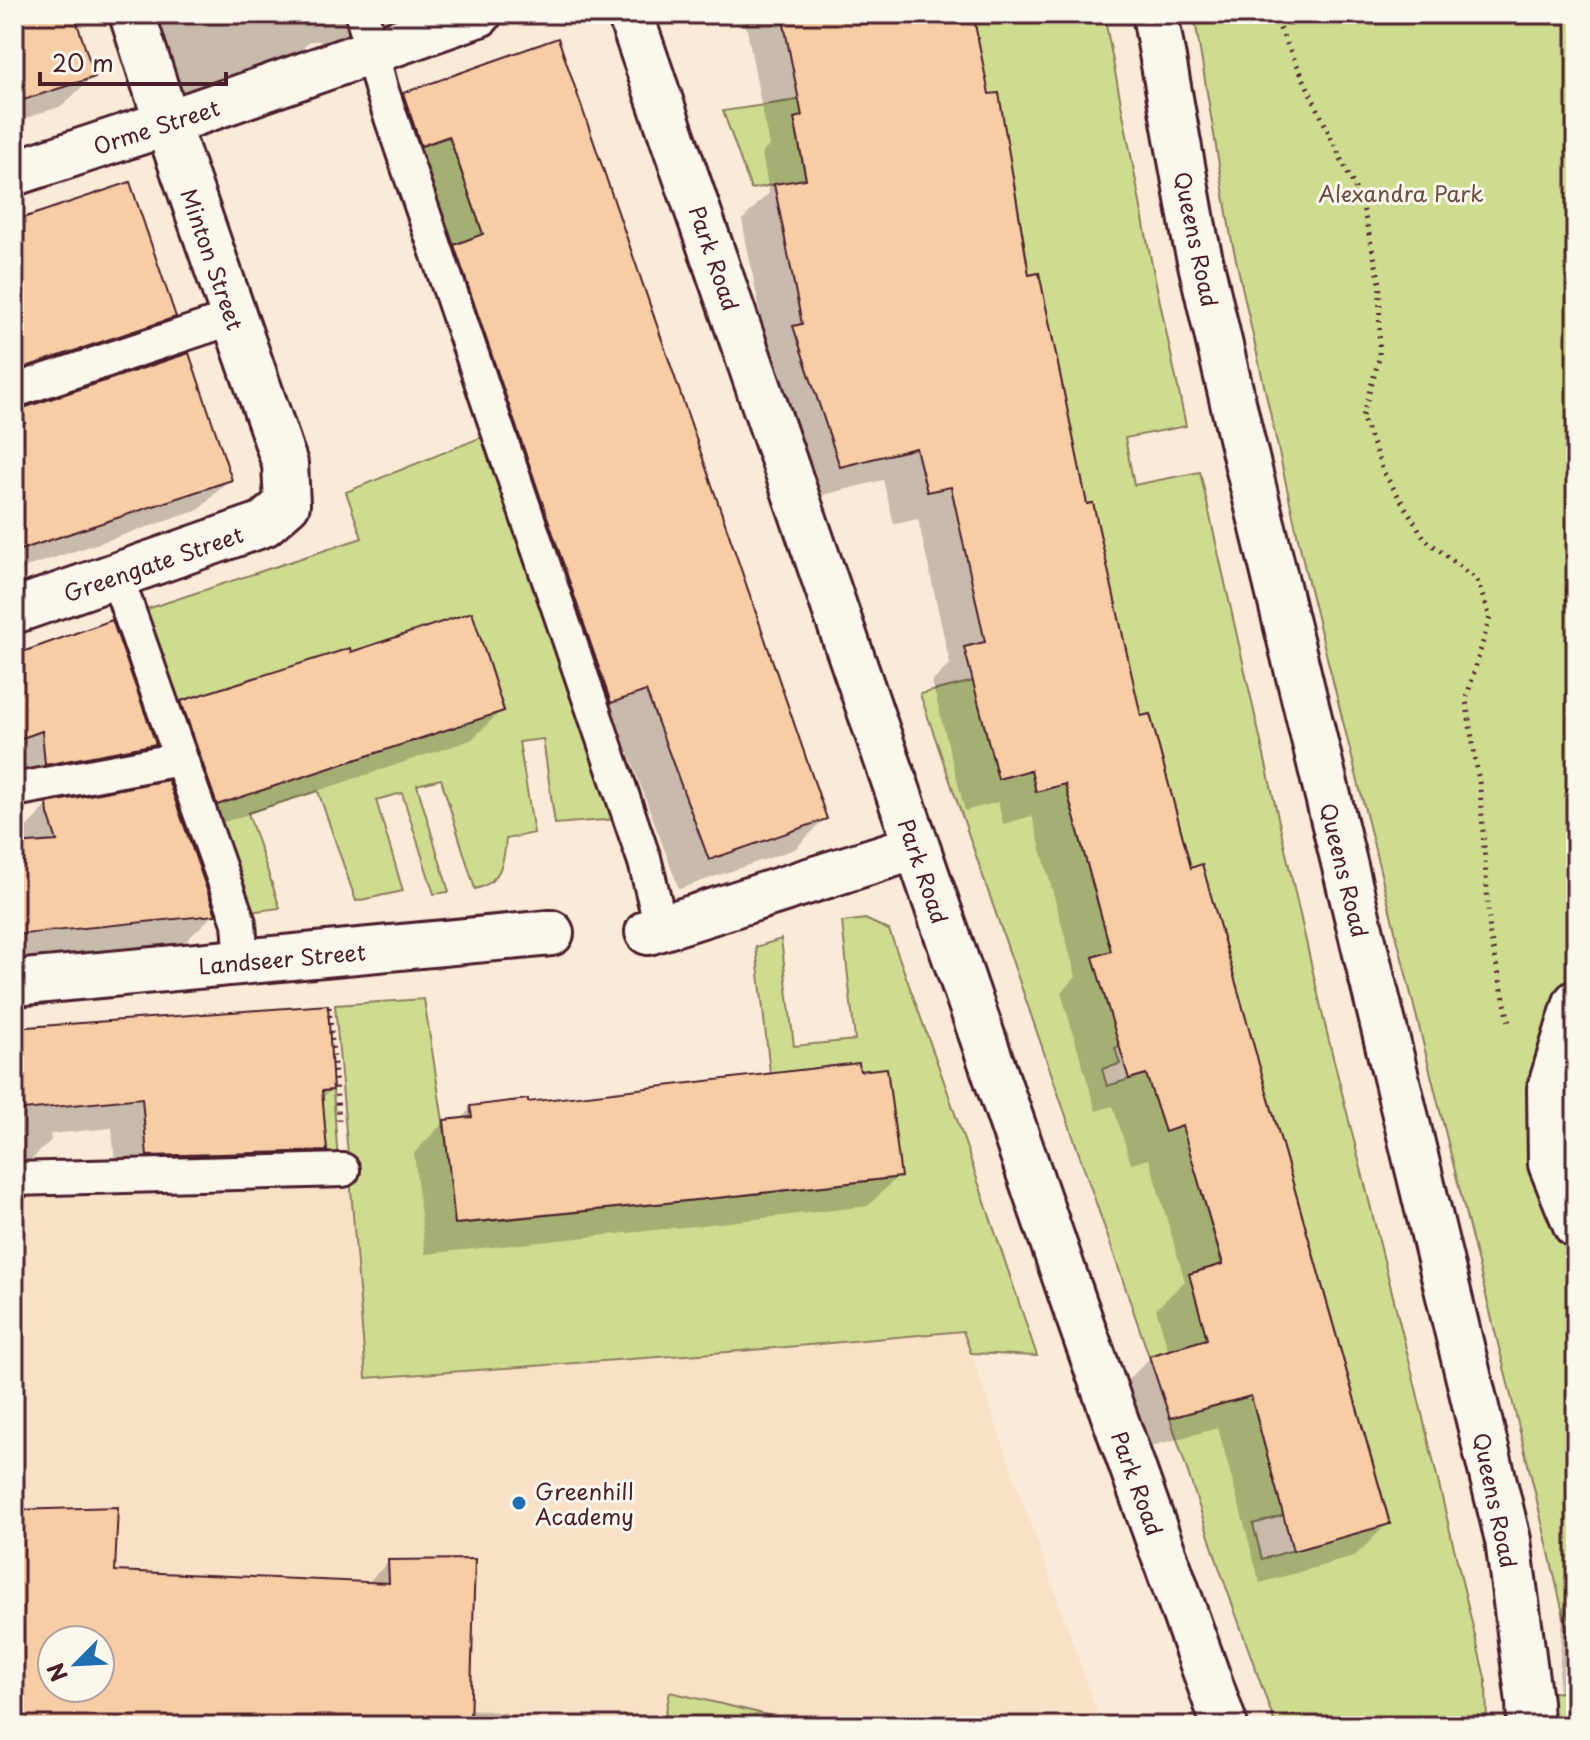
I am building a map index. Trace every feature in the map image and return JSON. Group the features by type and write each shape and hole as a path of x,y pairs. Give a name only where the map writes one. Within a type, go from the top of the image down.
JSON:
{"street":[{"name":"Minton Street","path":"132,14 285,464 287,504"},
{"name":"Orme Street","path":"14,173 167,123 366,33 479,14"},
{"name":"Park Road","path":"630,14 1083,1329 1225,1726"},
{"name":"Queens Road","path":"1155,14 1195,238 1241,437 1508,1540 1530,1726"},
{"name":"Greengate Street","path":"14,611 264,524 287,504"},
{"path":"655,930 916,847"},
{"name":"Landseer Street","path":"14,983 551,933"},
{"path":"1576,1003 1550,1089 1551,1164 1576,1225"}],"lane":[{"path":"366,33 391,118 645,862 655,930"},
{"path":"14,391 233,318"},
{"path":"116,575 239,923 242,962"},
{"path":"14,790 180,759"},
{"path":"14,1179 343,1170"}],"path":[{"path":"1273,14 1362,203 1380,283 1379,359 1362,417 1384,473 1425,539 1477,580 1490,617 1466,700 1480,788 1490,935 1511,1032 1562,1046"},
{"path":"328,992 343,1170"}],"shaded area":[{"name":"Greenhill Academy","path":"351,1189 366,1378 741,1351 963,1331 1102,1726 14,1726 14,1195"}],"green space":[{"path":"973,14 1104,14 1186,426 1125,438 1134,485 1200,472 1324,1021 1486,1682 1487,1726 1276,1726 1170,1418 1218,1405 1209,1371 1216,1369 1212,1357 1206,1359 1200,1341 1149,1356 920,694 978,680 971,645 987,642 1006,723 1086,705 1080,682 1130,670 1093,503 989,524 983,496 1081,477 1039,273 941,292 947,324 896,334 906,380 915,378 922,414 965,405 972,437 891,454 880,411 826,424 824,418 864,409 859,390 888,384 883,357 810,373 807,366 856,353 848,313 905,300 903,284 1027,260 998,93 876,116 870,87 821,96 814,61 881,49 886,71 980,53","holes":["1150,714 1191,868 1202,865 1390,1523 1262,1559 1253,1524 1284,1515 1257,1419 1261,1418 1254,1393 1261,1391 1252,1359 1221,1367 1213,1336 1228,1332 1220,1305 1199,1310 1189,1274 1222,1264 1183,1126 1165,1131 1153,1096 1172,1090 1166,1068 1107,1086 1102,1069 1120,1064 1115,1048 1143,1040 1135,1018 1127,1020 1123,1005 1109,1008 1094,957 1111,951 1065,784 1036,792 1031,770 999,778 992,755"]},
{"name":"Alexandra Park","path":"1194,14 1576,14 1576,1669 1534,1488 1305,569 1231,237"},
{"path":"805,99 808,115 794,118 806,179 751,189 723,111"},
{"path":"449,137 483,234 450,246 416,148"},
{"path":"487,435 616,819 555,824 543,739 519,742 534,833 506,839 500,870 491,882 475,889 441,779 417,785 449,892 434,894 402,793 376,800 403,891 356,901 318,791 248,813 280,908 249,912 141,611 362,538 346,492","holes":["472,613 504,710 450,728 424,726 427,737 400,745 395,735 418,630","182,701 379,740 382,751 215,805"]},
{"path":"865,919 889,930 1037,1356 971,1353 963,1331 741,1351 366,1378 335,1005 424,999 459,1224 900,1177 887,1068 860,1071 858,1063 795,1071 771,1081 756,947 781,939 794,1046 855,1040 842,922"},
{"path":"333,1090 338,1162 294,1161 294,1155 327,1154 322,1091"},
{"path":"670,1692 815,1726 663,1726"},
{"path":"1548,1692 1576,1693 1576,1726 1550,1726"}],"building":[{"path":"14,14 74,14 95,77 14,103"},
{"path":"782,14 973,14 989,94 999,93 1029,275 1039,273 1087,504 1093,503 1141,716 1150,714 1191,868 1202,864 1390,1524 1293,1551 1251,1396 1170,1418 1149,1356 1207,1339 1189,1274 1223,1264 1182,1126 1165,1132 1146,1074 1129,1079 1093,957 1111,951 1065,784 1036,792 1031,770 998,779 964,647 985,642 951,487 927,492 916,448 840,467 793,326 802,324 774,184 806,179 794,118 802,116"},
{"path":"558,38 827,819 709,860 646,691 611,703 454,245 483,234 449,136 421,146 403,93"},
{"path":"130,182 176,317 14,371 14,221"},
{"path":"189,353 232,480 14,552 14,427 25,423 20,409"},
{"path":"472,612 504,711 217,805 181,701 350,648 351,652"},
{"path":"112,620 156,744 45,765 42,731 14,741 14,655"},
{"path":"168,780 216,915 14,935 14,844 57,841 47,803"},
{"path":"328,1005 333,1090 322,1091 327,1151 147,1156 142,1098 14,1111 14,1028"},
{"path":"859,1063 860,1071 887,1068 901,1177 455,1224 444,1120 472,1117 470,1106"},
{"path":"118,1507 115,1571 389,1583 388,1560 475,1559 470,1726 14,1726 14,1510"}],"place":[{"name":"Greenhill Academy","path":"519,1503"}]}
